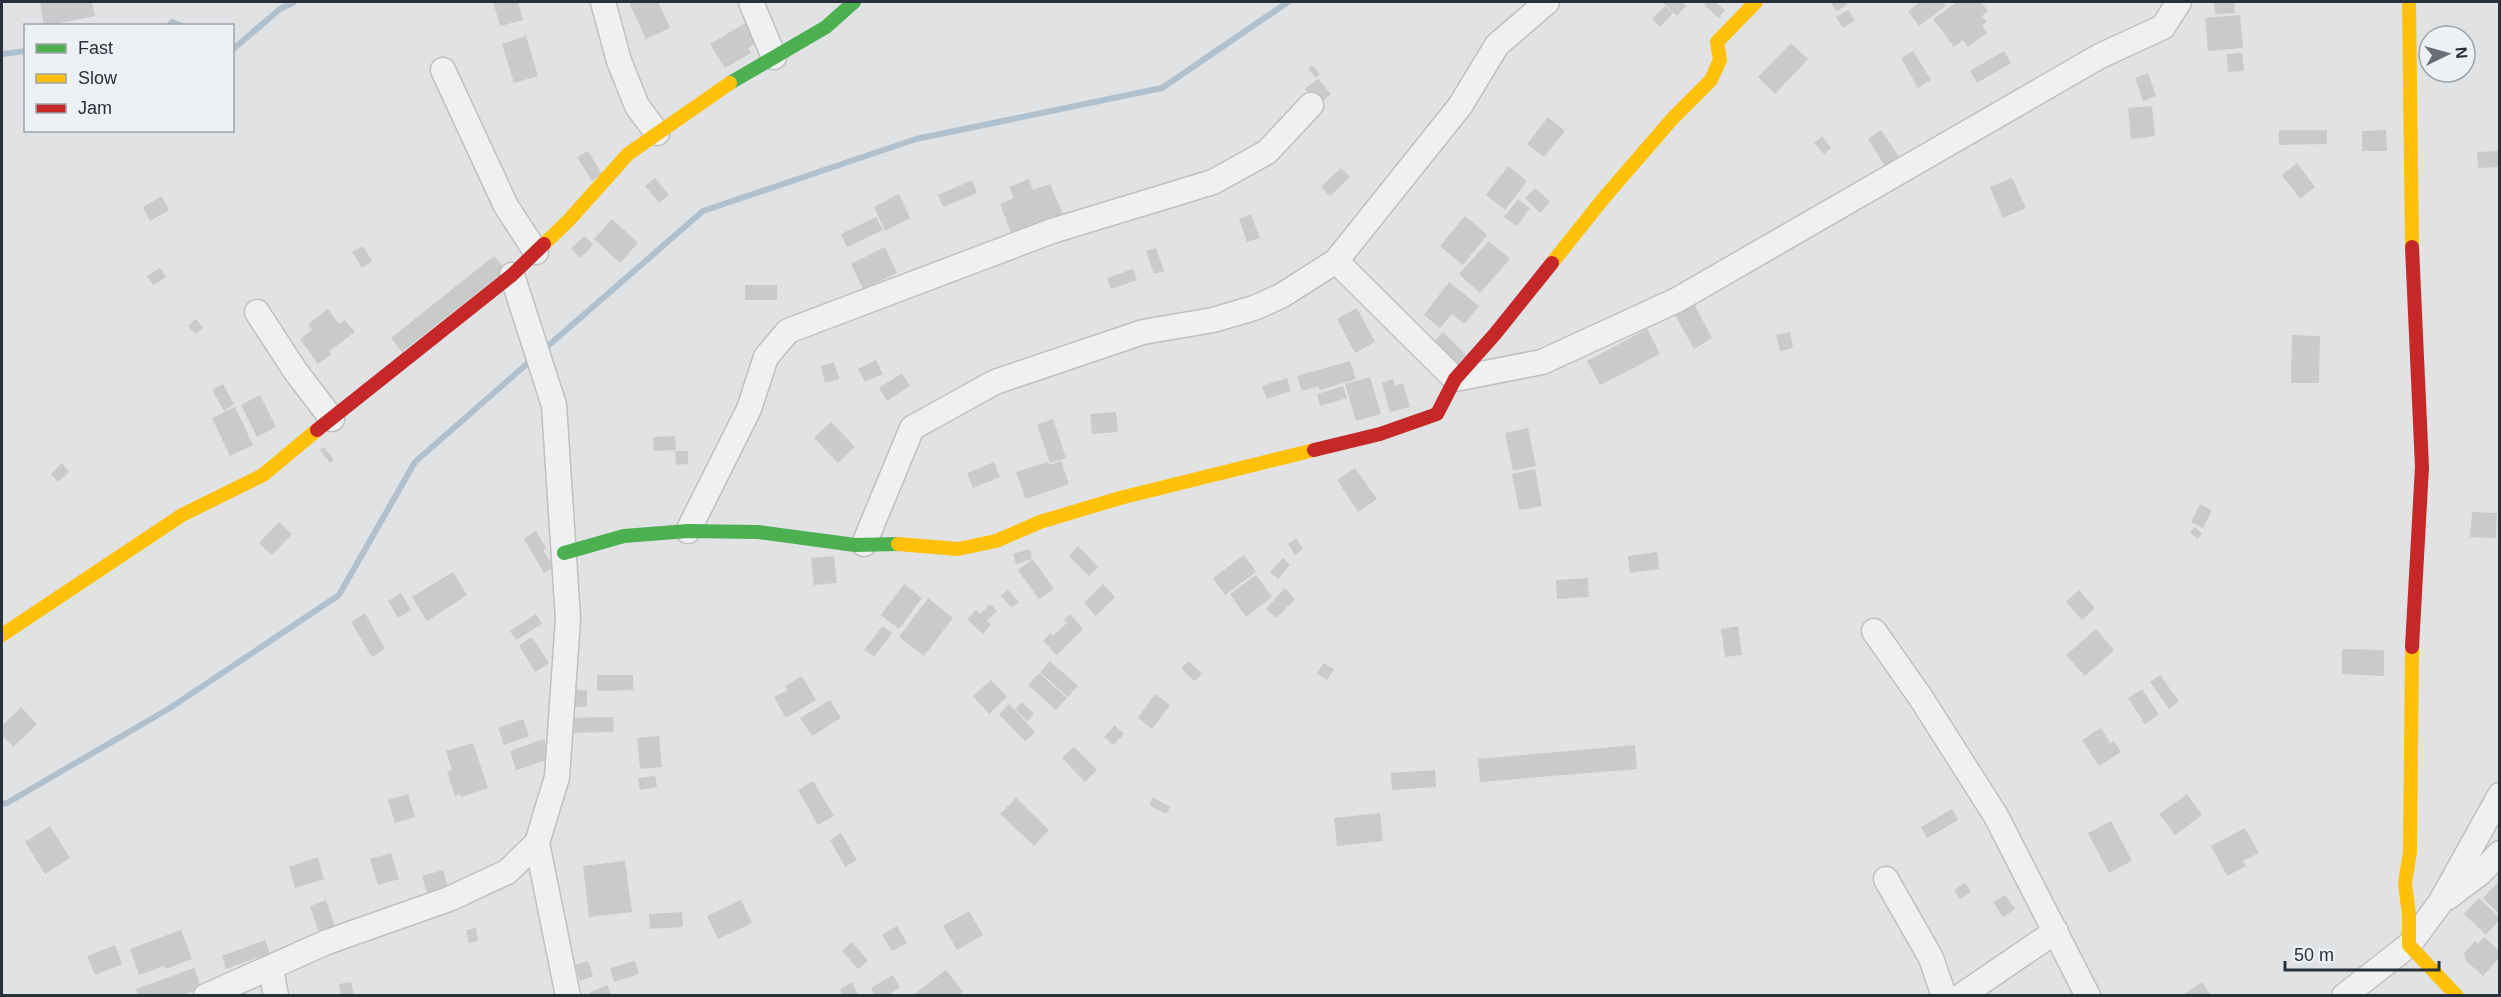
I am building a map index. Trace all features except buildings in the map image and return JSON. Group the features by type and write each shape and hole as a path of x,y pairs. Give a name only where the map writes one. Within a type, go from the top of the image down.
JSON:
{"street":[{"path":"603,2 619,61 637,106 657,133"},
{"path":"750,2 774,57"},
{"path":"2,635 182,514 263,475 512,275 568,220 628,153 716,91 826,27 854,2"},
{"path":"864,544 912,428 920,423 995,382 1143,332 1213,320 1254,308 1281,296 1336,261 1460,106 1497,45 1547,2"},
{"path":"564,553 624,536 688,531 758,532 864,544 905,544 958,549 996,541 1040,522 1120,498 1380,434 1437,414 1455,379 1502,326 1611,190 1673,118 1710,80 1720,60 1716,42 1756,2"},
{"path":"1455,379 1542,362 1677,300 2100,56 2163,27 2179,2"},
{"path":"2409,2 2412,266 2422,466 2412,612 2410,852 2405,883 2409,916 2409,945 2457,996"},
{"path":"443,70 506,206 536,252"},
{"path":"688,531 749,409 766,357 788,331 1052,231 1213,182 1267,152 1311,105"},
{"path":"1336,261 1455,379"},
{"path":"512,275 554,405 568,619 557,777 537,843 568,996"},
{"path":"257,312 296,372 332,419"},
{"path":"1874,631 1921,698 1996,816 2088,996"},
{"path":"2344,996 2409,945 2440,903 2499,795"},
{"path":"206,996 271,969 327,942 449,899 507,872 537,843"},
{"path":"2440,903 2479,874 2499,853"},
{"path":"1886,879 1931,958 1944,996"},
{"path":"1961,996 2056,932"},
{"path":"271,969 276,996"}],"waterway":[{"path":"234,48 280,9 294,2"},
{"path":"549,345 703,211 916,139 1162,88 1288,2"},
{"path":"170,24 172,22 178,24"},
{"path":"2,54 24,51"},
{"path":"2,804 170,708 339,595 415,462 529,362"}],"traffic: fast":[{"path":"730,83 826,27 854,2"},
{"path":"564,553 624,536 688,531 758,532 855,545 898,544"}],"traffic: slow":[{"path":"1552,263 1603,199 1673,118 1711,80 1720,60 1717,42 1756,2"},
{"path":"2409,2 2412,247"},
{"path":"544,244 569,220 628,154 730,83"},
{"path":"2,635 182,515 263,475 317,430"},
{"path":"898,544 958,549 996,541 1040,522 1120,498 1314,450"},
{"path":"2412,647 2410,852 2405,883 2409,916 2409,945 2457,996"}],"traffic: jam":[{"path":"317,430 512,275 544,244"},
{"path":"2412,247 2422,467 2412,647"},
{"path":"1314,450 1380,434 1437,414 1455,379 1495,334 1552,263"}]}
